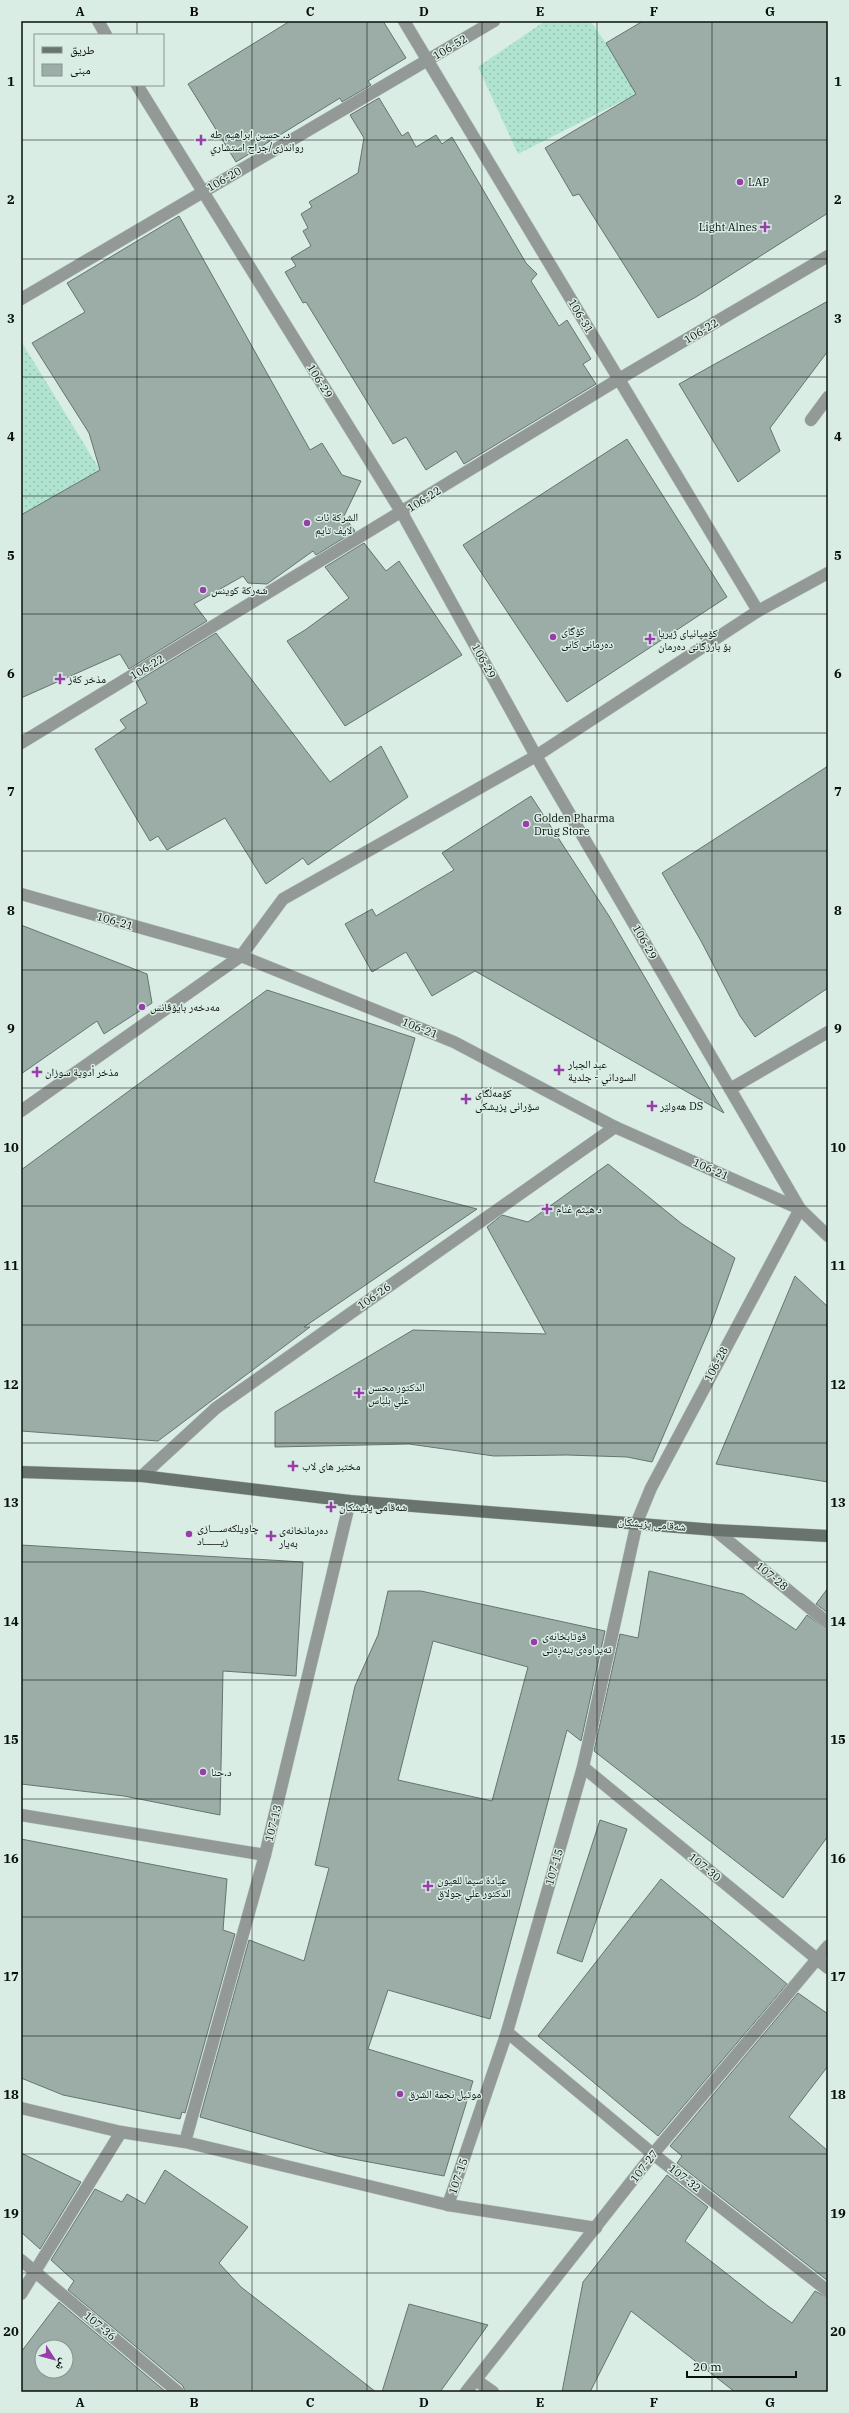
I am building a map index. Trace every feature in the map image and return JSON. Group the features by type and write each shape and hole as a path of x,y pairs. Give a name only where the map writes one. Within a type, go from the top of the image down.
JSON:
{"main road":[{"name":"شەقامی پزیشکان","path":"21,1472 142,1476 350,1501 637,1522 715,1530 828,1536"}],"street":[{"path":"98,21 105,34"},
{"name":"106-31","path":"404,21 758,612"},
{"name":"106-52","path":"428,61 494,21"},
{"name":"106-20","path":"21,299 203,191 428,61"},
{"name":"106-29","path":"138,86 402,513 536,756 800,1209 828,1236"},
{"name":"106-22","path":"21,743 619,380 828,256"},
{"path":"811,420 828,396"},
{"path":"21,1111 241,956 283,899 536,756 758,612 828,573"},
{"name":"106-21","path":"21,894 241,956 454,1042 615,1127 800,1209"},
{"path":"730,1089 828,1032"},
{"name":"106-26","path":"142,1476 216,1408 615,1127"},
{"name":"106-28","path":"637,1522 650,1488 800,1209"},
{"name":"107-13","path":"185,2142 265,1855 350,1501"},
{"name":"107-15","path":"448,2205 507,2032 583,1766 637,1522"},
{"name":"107-28","path":"715,1530 828,1622"},
{"name":"107-30","path":"583,1766 828,1968"},
{"path":"21,1815 265,1855"},
{"name":"107-27","path":"466,2392 653,2154 828,1946"},
{"name":"107-32","path":"507,2032 653,2154 828,2290"},
{"path":"21,2108 121,2132 185,2142 448,2205 596,2228"},
{"path":"21,2294 36,2272 121,2132"},
{"name":"107-36","path":"21,2260 178,2392"},
{"path":"476,2380 493,2392"}],"green space":[{"path":"545,21 590,21 606,43 636,94 518,154 478,67"},
{"path":"21,341 100,470 21,515"}],"building":[{"path":"290,21 383,21 406,58 368,81 371,85 342,102 340,98 236,162 188,84"},
{"path":"643,21 828,21 828,213 696,297 658,318 579,194 573,196 545,148 636,94 606,43"},
{"path":"379,98 402,136 408,132 416,147 436,135 442,144 452,137 526,263 537,274 531,281 559,326 567,320 591,359 583,364 596,384 464,464 456,451 426,470 406,437 393,444 306,302 303,303 285,272 296,266 291,258 311,246 303,231 308,228 301,214 312,207 309,202 358,173 364,138 350,115"},
{"path":"179,216 310,450 322,443 342,475 361,481 344,516 355,531 316,555 313,551 267,584 248,583 243,576 194,604 207,621 129,669 120,654 21,698 21,515 100,470 89,433 32,343 85,312 67,283"},
{"path":"828,301 828,351 770,428 780,451 738,482 679,384"},
{"path":"627,439 727,597 567,702 463,545"},
{"path":"364,543 386,571 399,561 462,655 345,726 287,641 305,630 349,598 325,567"},
{"path":"216,633 330,782 381,746 408,797 308,865 303,858 266,884 225,818 167,850 158,836 150,841 95,749 126,728 120,720 147,703 136,682"},
{"path":"828,766 828,988 755,1037 740,1016 701,941 662,873"},
{"path":"531,796 609,916 724,1113 475,971 432,996 406,952 372,972 345,924 372,909 376,916 454,870 442,853"},
{"path":"21,925 147,974 152,1003 104,1034 97,1021 21,1074"},
{"path":"267,990 415,1038 374,1182 477,1209 304,1327 310,1327 158,1441 21,1431 21,1170"},
{"path":"608,1164 682,1224 735,1258 709,1330 652,1462 627,1457 567,1455 494,1456 409,1444 275,1447 275,1412 413,1330 546,1334 487,1227 502,1215 528,1222"},
{"path":"795,1276 828,1307 828,1482 716,1464"},
{"path":"21,1545 303,1562 296,1676 223,1671 220,1815 124,1796 21,1784"},
{"path":"649,1571 743,1594 796,1630 807,1615 828,1630 828,1836 783,1898 594,1751 620,1634 638,1638"},
{"path":"828,1588 828,1613 816,1604"},
{"path":"388,1591 421,1591 605,1631 581,1741 567,1730 490,2019 388,1990 368,2049 473,2081 444,2176 337,2156 200,2117 249,1940 304,1961 329,1868 315,1865 355,1686 378,1635","holes":["433,1641 528,1667 492,1801 398,1780"]},
{"path":"600,1820 627,1829 582,1962 557,1953"},
{"path":"21,1839 227,1879 223,1930 235,1934 185,2113 182,2112 180,2119 63,2095 21,2078"},
{"path":"661,1879 787,1984 658,2136 538,2036"},
{"path":"798,1993 828,2014 828,2066 789,2117 828,2151 828,2281 677,2163 682,2156 670,2146"},
{"path":"21,2153 81,2182 40,2249 21,2232"},
{"path":"165,2170 248,2227 219,2263 241,2287 376,2392 185,2392 183,2386 68,2290 74,2281 51,2260 95,2189 122,2202 127,2194 145,2204"},
{"path":"667,2175 708,2207 685,2241 768,2306 792,2323 815,2291 828,2298 828,2392 735,2392 631,2311 590,2392 562,2392 583,2282"},
{"path":"59,2302 166,2392 21,2392 21,2352"},
{"path":"409,2304 488,2325 440,2392 382,2392"}],"place":[{"name":"د. حسین ابراهیم طه رواندزی/جراح استشاري","path":"201,140"},
{"name":"LAP","path":"740,182"},
{"name":"Light Alnes","path":"765,227"},
{"name":"الشركة ئات لایف تایم","path":"307,523"},
{"name":"شەرکة كوينس","path":"203,590"},
{"name":"کۆگای دەرمانی کانی","path":"553,637"},
{"name":"کۆمپانیای ژیریا بۆ بارزگانی دەرمان","path":"650,639"},
{"name":"مذخر كةز","path":"60,679"},
{"name":"Golden Pharma Drug Store","path":"526,824"},
{"name":"مەدخەر بایۆڤانس","path":"142,1007"},
{"name":"عبد الجبار السوداني - جلدية","path":"559,1070"},
{"name":"مذخر أدوية سوزان","path":"37,1072"},
{"name":"کۆمەڵگای سۆرانی پزیشکی","path":"466,1099"},
{"name":"هەولێر DS","path":"652,1106"},
{"name":"د هيثم غنام","path":"547,1209"},
{"name":"الدكتور محسن علي بلباس","path":"359,1393"},
{"name":"مختبر هاى لاب","path":"293,1466"},
{"name":"شەقامی پزیشکان","path":"331,1507"},
{"name":"چاویلکەســــازی زیـــــــاد","path":"189,1534"},
{"name":"دەرمانخانەی بەیار","path":"271,1536"},
{"name":"قوتابخانه‌ی ته‌یراوه‌ی بنه‌ڕه‌تی","path":"534,1642"},
{"name":"د.حنا","path":"203,1772"},
{"name":"عيادة سيما للعيون الدكتور علي جولاق","path":"428,1886"},
{"name":"موتيل نجمة الشرق","path":"400,2094"}]}
